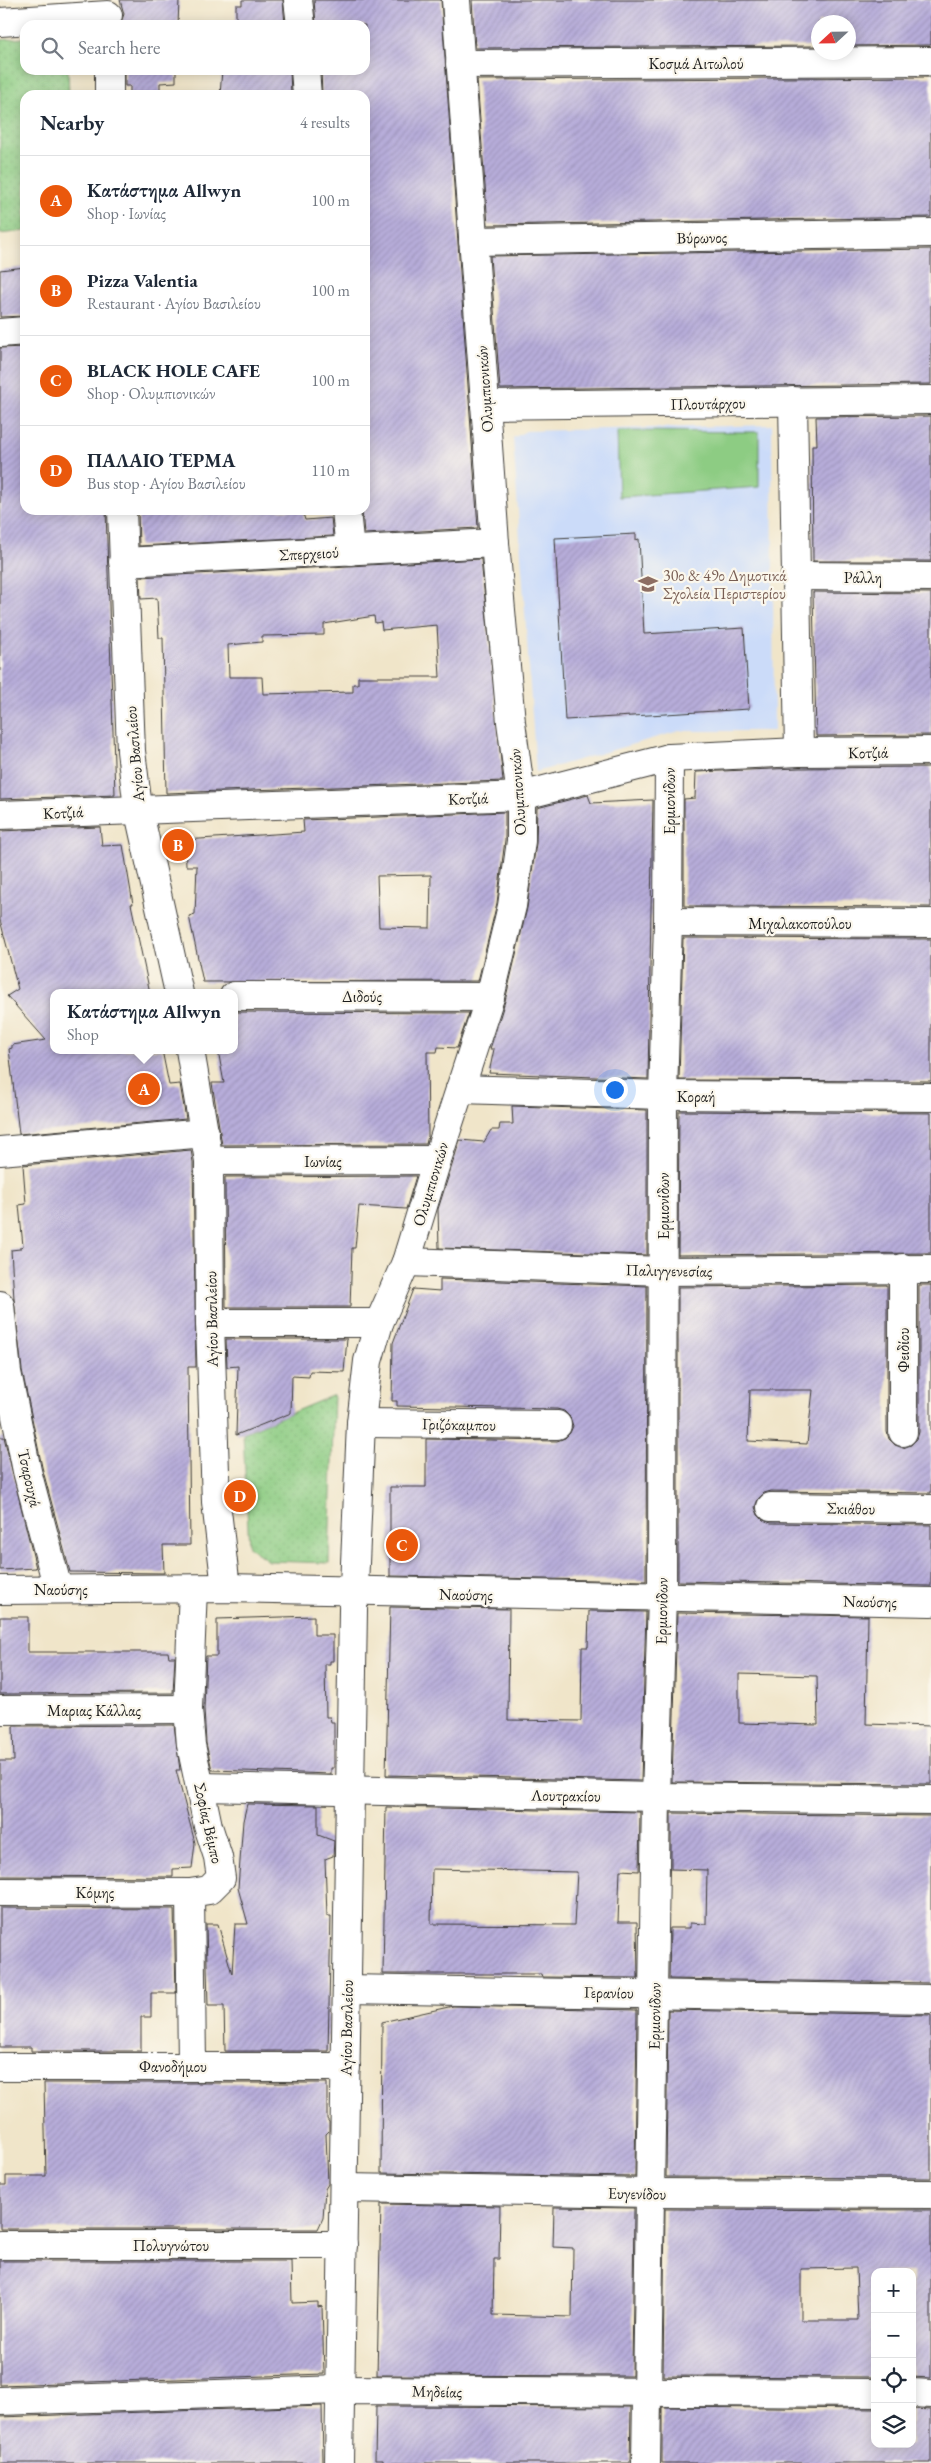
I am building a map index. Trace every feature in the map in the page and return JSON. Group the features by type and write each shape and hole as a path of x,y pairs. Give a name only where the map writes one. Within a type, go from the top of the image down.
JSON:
{"street":[{"path":"298,0 300,20"},
{"name":"Ολυμπιονικών","path":"354,1592 361,1423 368,1361 379,1323 406,1262 490,997 512,906 521,842 521,796 511,722 495,543 456,0"},
{"path":"24,20 108,13"},
{"path":"0,22 20,20"},
{"name":"Κοσμά Αιτωλού","path":"460,64 931,61"},
{"path":"109,75 109,90"},
{"path":"305,75 307,90"},
{"name":"Βύρωνος","path":"474,241 931,233"},
{"path":"0,333 20,331"},
{"name":"Πλουτάρχου","path":"485,405 931,400"},
{"path":"793,401 798,752"},
{"name":"Αγίου Βασιλείου","path":"122,515 131,751 138,808 178,989"},
{"path":"346,515 350,551"},
{"name":"Σπερχειού","path":"124,562 495,543"},
{"name":"Ράλλη","path":"795,576 931,577"},
{"name":"Κοτζιά","path":"0,815 138,808 521,796 669,758 798,752 931,751"},
{"name":"Ερμιονίδων","path":"646,2463 656,1797 662,1596 663,1095 668,922 669,758"},
{"name":"Μιχαλακοπούλου","path":"668,922 931,923"},
{"name":"Διδούς","path":"238,996 490,997"},
{"name":"Αγίου Βασιλείου","path":"191,1054 209,1161 210,1323 216,1502 226,1588"},
{"name":"Κοραή","path":"460,1089 663,1095 931,1097"},
{"path":"0,1151 205,1133"},
{"name":"Ιωνίας","path":"209,1161 437,1160"},
{"name":"Παλιγγενεσίας","path":"406,1262 663,1271 931,1269"},
{"name":"Φειδίου","path":"903,1268 903,1432"},
{"name":"Τσαρουχά","path":"0,1305 9,1381 27,1471 58,1589"},
{"path":"210,1323 379,1323"},
{"name":"Γριζόκαμπου","path":"361,1423 557,1425"},
{"name":"Σκιάθου","path":"771,1507 931,1509"},
{"name":"Ναούσης","path":"0,1590 226,1588 931,1602"},
{"name":"Σοφίας Βέμπο","path":"190,1893 209,1890 221,1878 192,1744 188,1710 194,1589"},
{"name":"Αγίου Βασιλείου","path":"339,2463 354,1592"},
{"name":"Μαριας Κάλλας","path":"0,1710 188,1710"},
{"name":"Λουτρακίου","path":"201,1788 350,1789 656,1797 931,1800"},
{"name":"Κόμης","path":"0,1892 190,1893"},
{"path":"190,1893 192,2066"},
{"name":"Γερανίου","path":"347,1989 931,1999"},
{"name":"Φανοδήμου","path":"0,2067 346,2067"},
{"name":"Ευγενίδου","path":"344,2188 651,2193 931,2194"},
{"name":"Πολυγνώτου","path":"0,2245 343,2245"},
{"name":"Μηδείας","path":"0,2401 340,2390 871,2393"},
{"path":"916,2394 931,2394"}],"shaded area":[{"name":"30ο & 49ο Δημοτικά Σχολεία Περιστερίου","path":"772,425 774,731 679,731 536,772 513,438 526,431"}],"green space":[{"path":"20,38 20,75 68,75 69,90 20,90 20,232 0,234 0,40"},
{"path":"617,431 759,432 759,487 619,497"},
{"path":"334,1395 329,1563 269,1561 249,1547 243,1433"}],"building":[{"path":"120,0 179,0 178,20 122,20 124,14"},
{"path":"242,0 283,0 285,20 236,20 236,5 242,5"},
{"path":"314,0 441,0 478,528 364,534 362,515 370,515 370,90 322,90 321,75 370,75 370,20 316,20"},
{"path":"472,0 931,0 931,45 856,46 856,15 811,15 811,46 475,48"},
{"path":"125,75 176,75 176,82 160,83 160,90 130,90 130,86 125,86"},
{"path":"222,75 290,75 291,90 220,90"},
{"path":"931,77 931,217 488,225 477,80"},
{"path":"931,249 931,384 500,389 490,256"},
{"path":"20,268 20,316 0,317 0,270"},
{"path":"20,347 20,515 106,515 115,795 0,799 0,348"},
{"path":"931,416 931,561 813,561 812,445 817,445 816,417"},
{"path":"138,515 304,515 305,520 331,518 333,536 139,546"},
{"path":"636,534 636,540 639,539 644,634 744,628 749,709 565,720 555,538"},
{"path":"481,559 503,781 166,793 163,638 159,638 157,598 141,599 140,577","holes":["374,616 375,623 381,622 382,630 437,625 440,677 358,677 358,684 353,684 353,692 263,694 262,677 229,677 228,645 262,642 262,636 324,635 324,624"]},
{"path":"813,592 931,593 931,735 816,736"},
{"path":"931,767 931,907 684,906 684,799 695,798 696,772 799,768"},
{"path":"588,795 591,803 653,800 648,1079 489,1073 494,1049 490,1049 505,1001 527,908 536,843 537,808"},
{"path":"505,812 505,840 497,903 478,981 203,982 189,916 195,914 197,866 186,866 185,840 304,832 303,820","holes":["431,875 430,928 379,927 377,876"]},
{"path":"100,827 102,846 123,845 133,904 131,904 149,989 50,989 50,1054 163,1054 169,1085 180,1084 186,1119 19,1134 9,1049 12,1048 12,1045 46,1040 7,996 18,989 0,920 0,831"},
{"path":"683,938 931,939 931,1081 679,1080"},
{"path":"238,1012 469,1013 457,1048 438,1047 437,1052 427,1052 428,1136 426,1144 222,1145 212,1083 224,1083 219,1054 238,1054"},
{"path":"512,1106 647,1110 647,1255 439,1248 438,1209 460,1140 484,1142 491,1130 499,1130 500,1124 513,1124"},
{"path":"679,1111 931,1113 931,1253 678,1255"},
{"path":"191,1150 193,1162 196,1367 188,1367 190,1545 163,1545 164,1573 70,1572 42,1467 22,1370 11,1250 20,1249 23,1246 19,1205 26,1204 23,1165"},
{"path":"416,1176 406,1209 359,1206 355,1248 352,1248 350,1307 226,1307 225,1177"},
{"path":"440,1279 647,1286 646,1581 390,1576 390,1487 426,1487 426,1439 557,1441 565,1438 573,1426 570,1417 564,1411 557,1409 397,1406 397,1401 392,1401 393,1343 413,1289 440,1291"},
{"path":"887,1285 887,1432 889,1439 895,1445 903,1448 911,1445 917,1439 919,1432 919,1285 931,1285 931,1493 771,1491 764,1493 758,1499 755,1507 758,1515 763,1520 771,1523 931,1525 931,1586 678,1581 678,1287","holes":["750,1390 813,1390 807,1444 748,1441"]},
{"path":"226,1339 347,1339 344,1372 310,1371 309,1377 292,1376 291,1413 236,1435 238,1366 227,1367"},
{"path":"0,1437 4,1437 36,1568 0,1570"},
{"path":"390,1607 509,1609 508,1720 581,1721 582,1647 588,1647 589,1611 646,1612 641,1781 386,1775"},
{"path":"677,1613 868,1616 866,1724 931,1726 931,1784 672,1782","holes":["739,1674 817,1676 818,1725 739,1723"]},
{"path":"314,1616 314,1635 333,1635 333,1661 330,1661 330,1664 325,1664 326,1717 330,1717 331,1722 334,1722 334,1768 331,1768 331,1774 212,1770 206,1743 204,1709 206,1656 217,1656 217,1619"},
{"path":"0,1617 28,1617 28,1652 168,1652 169,1657 175,1657 173,1693 0,1694"},
{"path":"174,1725 180,1770 176,1770 195,1843 192,1868 173,1869 173,1877 0,1876 0,1761 14,1761 13,1726"},
{"path":"247,1804 318,1805 318,1835 334,1841 333,1856 325,1859 327,1916 331,1916 328,2051 225,2051 224,2006 208,2006 206,1924 218,1924 232,1974 235,1924 248,1924 238,1888 243,1821"},
{"path":"386,1807 640,1812 639,1871 620,1870 618,1922 637,1922 638,1978 542,1977 541,1974 383,1974","holes":["432,1869 577,1872 574,1925 431,1924"]},
{"path":"671,1813 931,1816 931,1983 669,1979 670,1928 690,1928 690,1923 706,1924 707,1870 671,1869"},
{"path":"0,1908 174,1909 176,1993 151,1993 151,2017 141,2017 141,2051 31,2051 31,2047 0,2047"},
{"path":"453,2006 637,2010 635,2177 381,2173 382,2022"},
{"path":"668,2010 931,2015 931,2178 666,2177"},
{"path":"44,2083 327,2083 327,2119 329,2122 329,2131 326,2134 328,2184 325,2189 323,2218 318,2229 0,2229 0,2185 6,2185 6,2176 46,2176"},
{"path":"381,2204 500,2206 499,2259 494,2259 493,2315 572,2317 573,2248 553,2247 554,2207 634,2208 632,2376 377,2375"},
{"path":"665,2209 931,2210 931,2378 916,2377 916,2268 871,2268 871,2377 663,2376","holes":["856,2268 858,2320 801,2320 801,2269"]},
{"path":"0,2261 291,2261 292,2303 318,2302 318,2307 322,2306 324,2374 0,2385"},
{"path":"322,2406 323,2463 0,2463 0,2417"},
{"path":"376,2406 631,2407 630,2463 383,2463 383,2460 375,2460"},
{"path":"662,2407 871,2409 871,2448 916,2448 916,2409 931,2410 931,2463 662,2463"}],"place":[{"name":"30ο & 49ο Δημοτικά Σχολεία Περιστερίου","path":"648,584"},
{"name":"Pizza Valentia","path":"178,845"},
{"name":"Κατάστημα Allwyn","path":"144,1089"},
{"name":"ΠΑΛΑΙΟ ΤΕΡΜΑ","path":"240,1496"},
{"name":"BLACK HOLE CAFE","path":"402,1545"}]}
